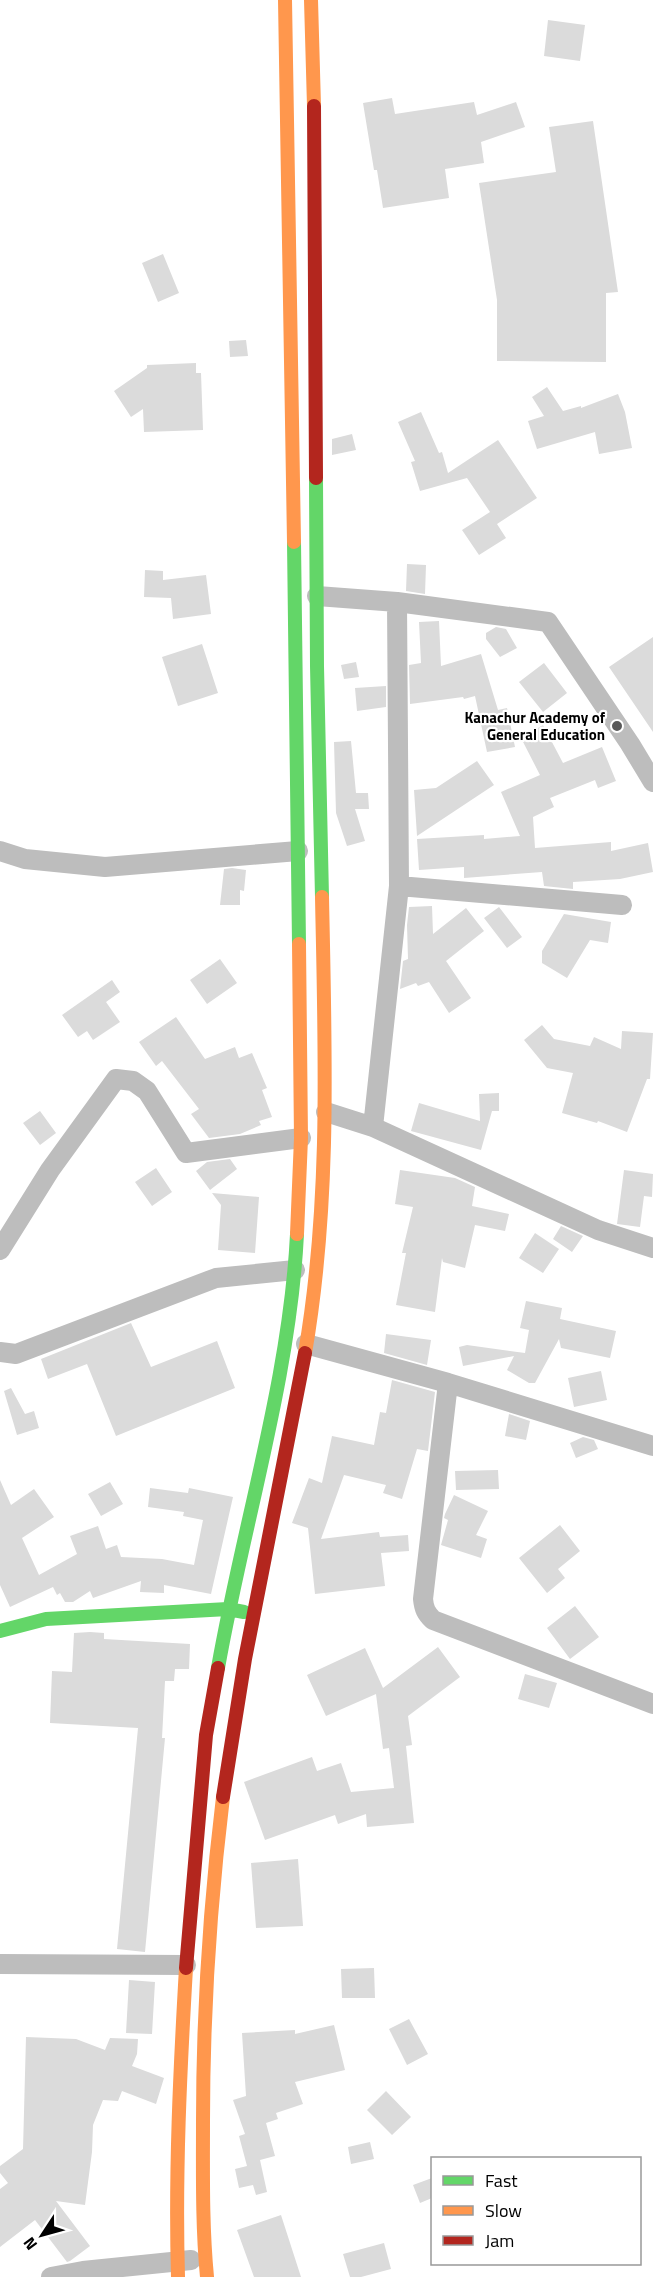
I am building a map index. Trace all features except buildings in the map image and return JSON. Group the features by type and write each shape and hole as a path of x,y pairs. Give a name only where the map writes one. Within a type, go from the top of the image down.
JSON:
{"main road":[{"path":"177,2269 178,2104 186,1965 206,1735 228,1609 268,1430 295,1270 301,1138 285,0"},
{"path":"206,2268 203,2086 206,1990 225,1778 306,1344 324,1189 326,1112 317,662 314,66 311,0"},
{"path":"291,348 316,348"},
{"path":"296,660 317,662"},
{"path":"300,1044 325,1045"},
{"path":"0,1631 45,1619 228,1609 254,1613"}],"street":[{"path":"317,596 397,602 548,622 653,782"},
{"path":"373,1127 399,886 397,602"},
{"path":"0,851 25,859 105,867 298,851"},
{"path":"399,886 622,905"},
{"path":"0,1250 50,1170 116,1079 133,1081 147,1091 186,1153 301,1138"},
{"path":"326,1112 373,1127 598,1230 653,1248"},
{"path":"0,1352 16,1354 216,1278 295,1270"},
{"path":"306,1344 448,1383 653,1446"},
{"path":"448,1383 423,1599 427,1615 433,1620 653,1704"},
{"path":"0,1964 186,1965"},
{"path":"51,2277 83,2271 206,2268"}],"traffic: fast":[{"path":"316,478 322,897"},
{"path":"294,542 299,944"},
{"path":"218,1668 276,1397 293,1288 297,1234"},
{"path":"0,1631 46,1619 228,1609 244,1612"}],"traffic: slow":[{"path":"285,0 294,542"},
{"path":"311,0 314,106"},
{"path":"305,1353 319,1240 323,1183 325,1069 322,897"},
{"path":"297,1234 301,1138 299,944"},
{"path":"207,2277 203,2199 204,2040 214,1878 223,1797"},
{"path":"178,2277 179,2122 186,1968"}],"traffic: jam":[{"path":"314,106 316,478"},
{"path":"223,1797 245,1659 305,1353"},
{"path":"186,1968 206,1735 218,1668"}],"place":[{"name":"Kanachur Academy of General Education","path":"617,726"}]}
